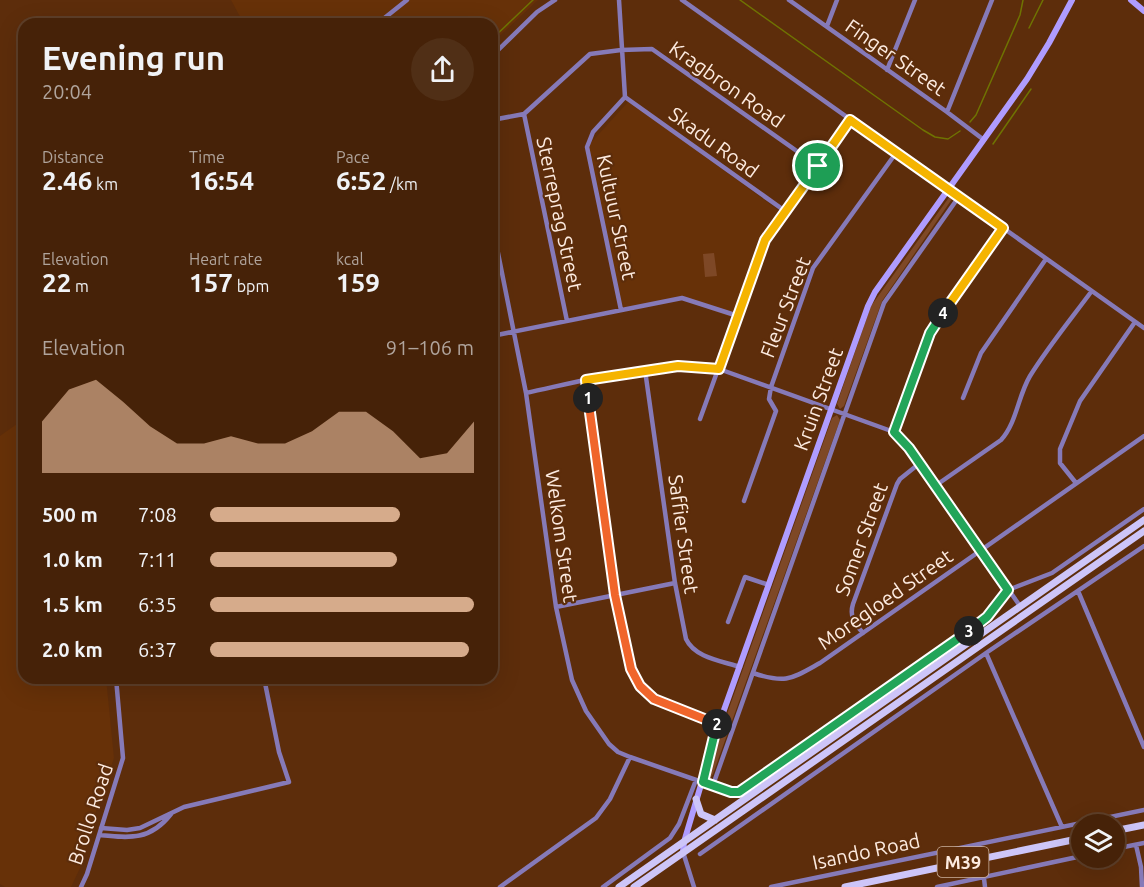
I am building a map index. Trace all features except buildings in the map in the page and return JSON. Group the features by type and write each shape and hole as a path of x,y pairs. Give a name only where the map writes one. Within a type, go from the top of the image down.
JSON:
{"main road":[{"name":"Kruin Street","path":"683,852 699,781 868,306 875,292 950,190 1037,64 1072,0"},
{"path":"1131,0 1144,11"},
{"path":"619,887 1144,520"},
{"path":"634,887 1144,531"},
{"path":"1020,606 1031,605 1049,597"},
{"path":"696,799 701,814 715,820"},
{"path":"1125,829 1144,825"},
{"name":"Isando Road","path":"845,887 1071,840"}],"street":[{"path":"384,18 407,0"},
{"path":"498,50 537,12 555,0"},
{"path":"619,0 625,97"},
{"path":"682,0 1144,328"},
{"name":"Finger Street","path":"789,0 984,140"},
{"path":"826,26 837,0"},
{"path":"887,70 915,0"},
{"path":"947,112 992,0"},
{"name":"Kragbron Road","path":"524,114 595,52 654,50 818,166"},
{"name":"Skadu Road","path":"625,97 785,211"},
{"name":"Kultuur Street","path":"621,310 587,147 593,132 625,97"},
{"path":"498,119 524,114"},
{"name":"Sterreprag Street","path":"524,114 567,321"},
{"path":"700,419 765,240 850,120"},
{"name":"Fleur Street","path":"771,387 813,268 896,153"},
{"name":"Kruin Street","path":"712,785 884,303 958,198"},
{"path":"894,432 933,327 1003,228"},
{"name":"Welkom Street","path":"498,253 526,393 556,607 572,680 578,695 614,749 630,757 731,792 742,790 978,624 990,614 1008,590"},
{"path":"963,398 981,353 1046,259"},
{"path":"935,486 1003,437 1012,422 1029,377 1091,292"},
{"path":"498,335 684,298 738,316"},
{"path":"1076,483 1060,462 1060,449 1080,401 1135,322"},
{"path":"526,393 645,370 683,366 719,369 894,432 902,438 1020,606"},
{"name":"Saffier Street","path":"645,370 675,583 686,639 690,646 703,655 740,667"},
{"path":"586,380 615,595 631,669 640,686 650,696 719,724"},
{"path":"744,501 776,411 769,399 771,387"},
{"name":"Moregloed Street","path":"753,673 775,680 792,677 820,663 1144,436"},
{"name":"Somer Street","path":"863,633 853,620 851,611 853,604 897,484 920,463"},
{"path":"1008,590 1052,573 1144,509"},
{"path":"700,854 986,653 1144,546"},
{"path":"728,622 745,577 769,585"},
{"path":"556,607 675,583"},
{"path":"1078,591 1144,747"},
{"path":"986,653 1062,827"},
{"name":"Brollo Road","path":"81,887 123,758 117,684"},
{"path":"101,828 134,830 193,804 274,788 289,782 279,752 265,684"},
{"path":"500,887 596,818 610,799 630,757"},
{"path":"603,887 670,838 699,781"},
{"name":"Isando Road","path":"771,887 1144,810"},
{"path":"99,835 130,838 143,835 164,822 171,814"},
{"path":"1125,847 1144,843"},
{"path":"980,844 985,887"},
{"path":"1136,845 1141,867 1142,887"},
{"path":"683,852 694,887"},
{"path":"937,887 1071,858"}],"shaded area":[{"path":"231,0 538,0 498,37 498,18 241,18"},
{"path":"629,101 782,213 736,319 679,298 620,310 587,147"},
{"path":"950,196 952,199 882,301 844,406 840,409 837,404 871,306"},
{"path":"714,253 717,276 705,277 703,254"},
{"path":"837,415 840,420 709,780 707,779 711,759 832,418"},
{"path":"18,423 18,684 107,684 114,758 94,817 81,866 71,887 5,887 0,884 0,436"}],"waterway":[{"path":"498,33 533,0"},
{"path":"740,0 923,130 935,137 948,139 960,131"},
{"path":"970,122 976,115 1020,15 1023,0"},
{"path":"1029,28 1043,0"},
{"path":"993,144 1031,89"}],"route":[{"path":"850,120 1003,228 933,327 894,432 902,438 1008,590 987,617 970,630 742,790 731,792 703,782 719,724 654,699 640,686 631,669 615,595 586,380 678,366 719,369 765,240 818,166 850,120"}]}
